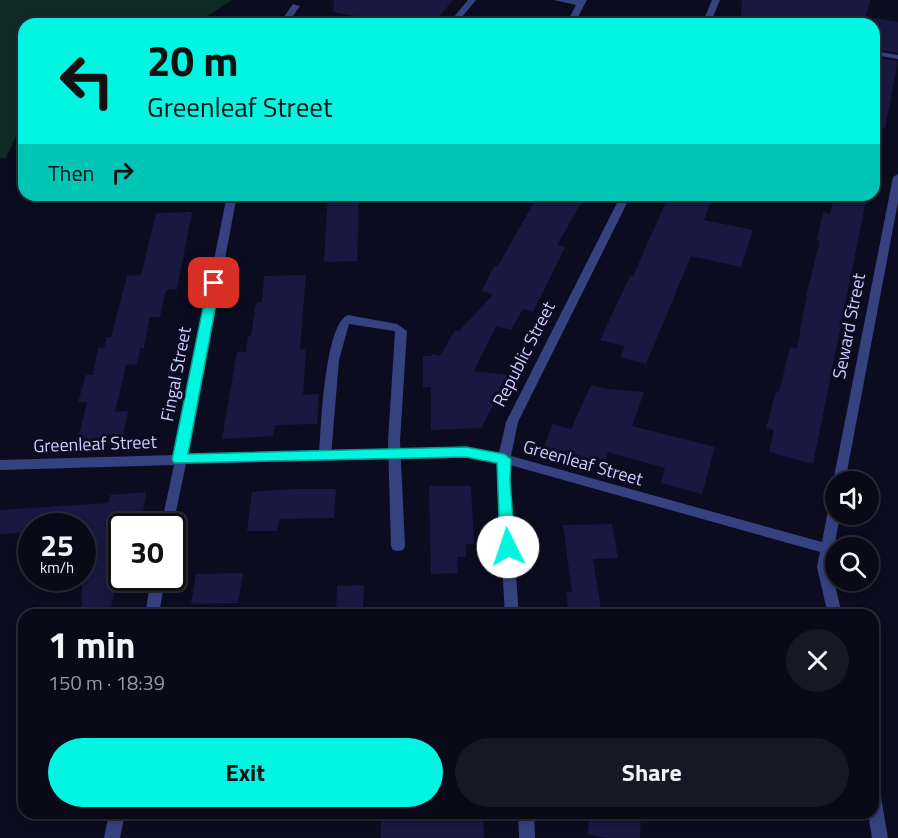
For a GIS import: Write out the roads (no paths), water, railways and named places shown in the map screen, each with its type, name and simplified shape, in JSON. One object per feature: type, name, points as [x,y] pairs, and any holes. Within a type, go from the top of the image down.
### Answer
[{"type":"street","points":[[457,18],[472,0]]},
{"type":"street","points":[[558,0],[582,2],[573,18]]},
{"type":"street","points":[[708,18],[716,0]]},
{"type":"street","points":[[287,18],[296,6]]},
{"type":"street","points":[[880,54],[898,57]]},
{"type":"street","name":"Seward Street","points":[[841,471],[898,177]]},
{"type":"street","name":"Fingal Street","points":[[170,513],[231,201]]},
{"type":"street","name":"Republic Street","points":[[512,609],[503,480],[504,459],[512,422],[624,201]]},
{"type":"street","points":[[325,456],[333,360],[344,323],[348,320],[397,328],[401,331],[393,454],[398,546]]},
{"type":"street","name":"Greenleaf Street","points":[[0,465],[466,452],[504,459],[825,548]]},
{"type":"street","points":[[153,609],[157,591]]},
{"type":"street","points":[[830,591],[834,609]]},
{"type":"street","points":[[112,838],[116,819]]},
{"type":"street","points":[[526,819],[527,838]]},
{"type":"street","points":[[877,819],[880,838]]}]
